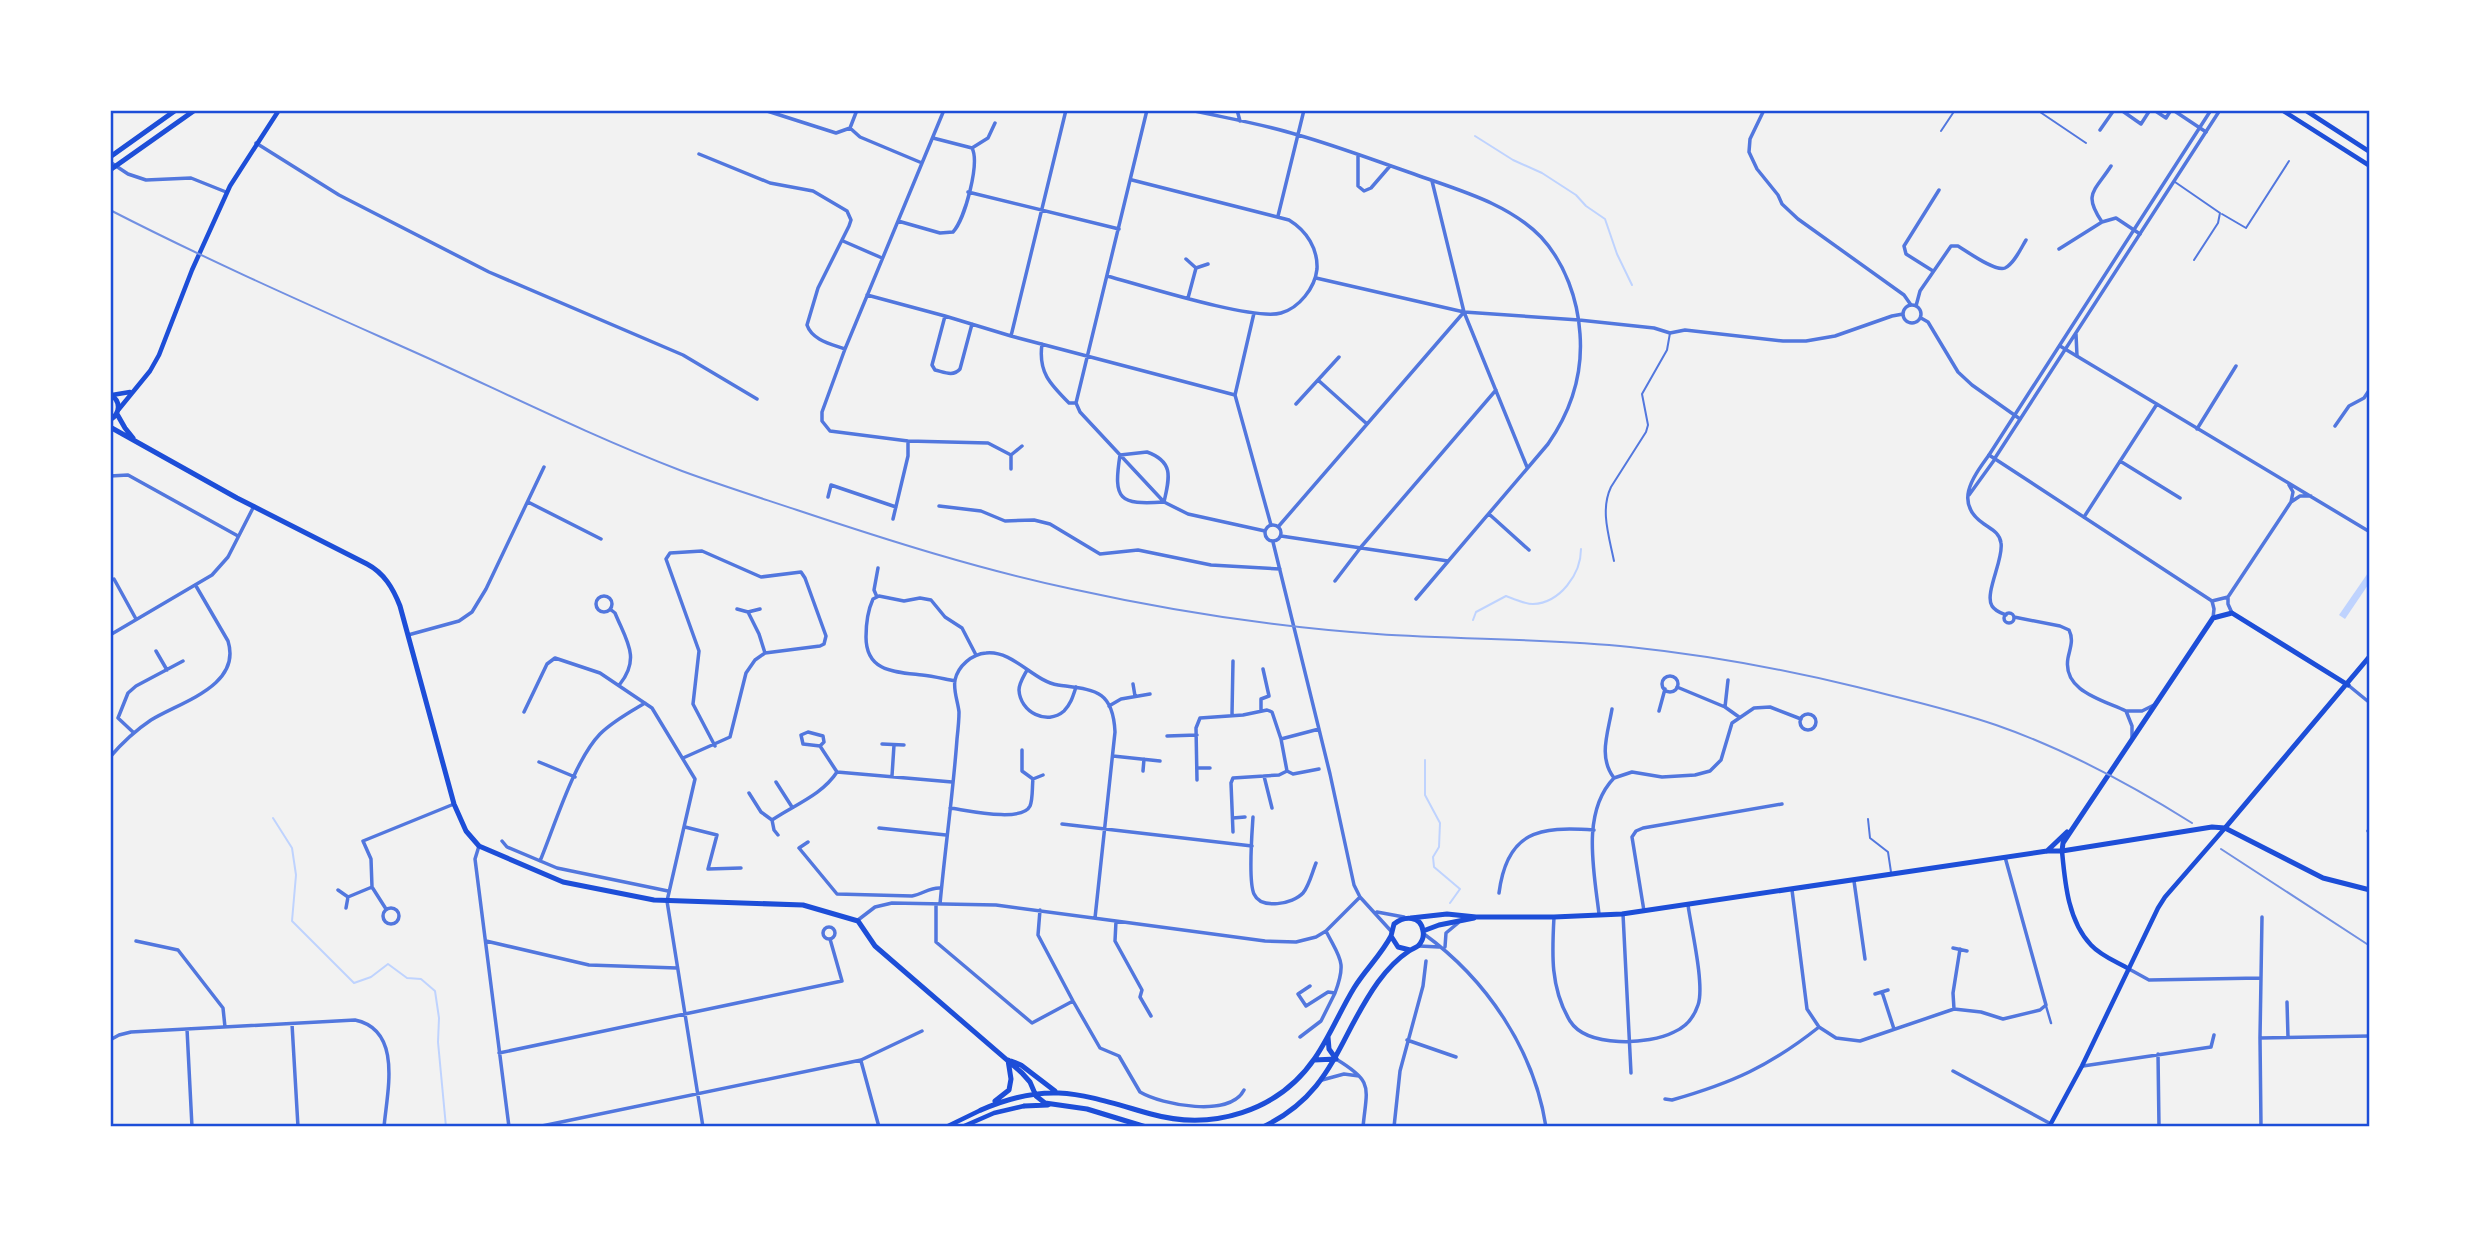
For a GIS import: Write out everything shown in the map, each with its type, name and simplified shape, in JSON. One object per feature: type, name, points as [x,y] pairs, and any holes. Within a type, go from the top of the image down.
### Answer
[{"type":"main road","points":[[113,155],[176,110]]},
{"type":"main road","points":[[110,170],[195,110]]},
{"type":"main road","points":[[110,420],[159,355],[227,193],[279,110]]},
{"type":"main road","points":[[2282,110],[2370,166]]},
{"type":"main road","points":[[2305,110],[2370,152]]},
{"type":"main road","points":[[111,395],[131,391]]},
{"type":"main road","points":[[111,395],[118,401],[118,412],[134,438]]},
{"type":"main road","points":[[110,427],[378,571],[396,596],[454,804],[466,831],[479,846],[563,882],[667,901],[797,904],[858,921],[875,946],[1008,1060],[1027,1078],[1034,1093],[1042,1101],[1087,1109],[1146,1127]]},
{"type":"main road","points":[[2129,969],[2092,947],[2080,930],[2072,913],[2063,843],[2213,618],[2232,613],[2348,685]]},
{"type":"main road","points":[[2050,1125],[2165,897],[2370,656]]},
{"type":"main road","points":[[2047,851],[2075,824]]},
{"type":"main road","points":[[946,1127],[1008,1099],[1055,1091],[1076,1093],[1171,1118],[1209,1120],[1239,1114],[1274,1098],[1295,1081],[1314,1060],[1352,990],[1391,934],[1396,922],[1409,918],[1447,914],[1476,917],[1554,917],[1622,914],[2212,827],[2225,828],[2323,878],[2370,890]]},
{"type":"main road","points":[[1423,932],[1439,925],[1476,917]]},
{"type":"main road","points":[[1263,1127],[1298,1106],[1322,1080],[1372,991],[1387,971],[1418,946],[1423,932],[1419,923],[1409,918]]},
{"type":"main road","points":[[1391,934],[1398,947],[1410,950]]},
{"type":"main road","points":[[1329,1035],[1329,1049],[1336,1059]]},
{"type":"main road","points":[[1314,1060],[1336,1059]]},
{"type":"main road","points":[[1008,1060],[1021,1065],[1055,1091]]},
{"type":"main road","points":[[981,1110],[1009,1090],[1011,1079],[1008,1060]]},
{"type":"main road","points":[[1024,1106],[1034,1093]]},
{"type":"main road","points":[[962,1127],[994,1113],[1024,1106],[1051,1104]]},
{"type":"street","points":[[767,111],[836,133],[850,128],[857,110]]},
{"type":"street","points":[[944,110],[845,349],[822,412],[822,421],[830,431],[908,441],[988,443],[1011,455]]},
{"type":"street","points":[[1011,337],[1066,110]]},
{"type":"street","points":[[1147,110],[1076,403],[1080,412],[1164,502],[1188,514],[1265,531]]},
{"type":"street","points":[[1190,110],[1211,112],[1298,135],[1501,208],[1541,237],[1565,274],[1579,320],[1580,360],[1575,389],[1556,432],[1416,599]]},
{"type":"street","points":[[1237,110],[1240,121]]},
{"type":"street","points":[[1278,216],[1304,110]]},
{"type":"street","points":[[1764,110],[1750,139],[1749,152],[1757,169],[1782,204],[1798,219],[1904,295],[1920,310],[1921,318]]},
{"type":"street","points":[[2100,130],[2114,110]]},
{"type":"street","points":[[2121,110],[2141,124],[2152,110],[2166,118],[2172,110],[2206,132]]},
{"type":"street","points":[[2155,704],[2143,711],[2126,711],[2085,692],[2075,685],[2068,671],[2073,638],[2069,630],[2014,617],[2011,613],[2006,615],[1994,609],[1990,601],[2000,557],[2000,539],[1971,513],[1969,484],[2211,110]]},
{"type":"street","points":[[1968,497],[2220,110]]},
{"type":"street","points":[[933,138],[972,148],[988,138],[995,123]]},
{"type":"street","points":[[850,128],[860,137],[922,163]]},
{"type":"street","points":[[256,143],[339,195],[489,272],[683,355],[757,399]]},
{"type":"street","points":[[898,221],[948,234],[953,232],[961,221],[976,161],[972,148]]},
{"type":"street","points":[[699,154],[770,183],[814,191],[847,211],[851,220],[818,288],[807,325],[808,330],[817,338],[845,349]]},
{"type":"street","points":[[1358,155],[1359,186],[1364,191],[1371,188],[1390,166]]},
{"type":"street","points":[[110,162],[128,174],[146,180],[191,178],[227,193]]},
{"type":"street","points":[[2102,222],[2091,206],[2090,198],[2111,166]]},
{"type":"street","points":[[1107,276],[1188,298],[1267,315],[1282,313],[1302,300],[1316,278],[1316,256],[1307,235],[1298,226],[1278,216],[1132,180]]},
{"type":"street","points":[[1432,181],[1464,313],[1528,468]]},
{"type":"street","points":[[1933,271],[1903,250],[1939,190]]},
{"type":"street","points":[[968,192],[1119,229]]},
{"type":"street","points":[[2059,249],[2102,222],[2116,218],[2140,234]]},
{"type":"street","points":[[1316,278],[1464,313],[1579,320],[1654,328],[1670,333],[1685,330],[1806,341],[1835,336],[1903,314],[1905,309],[1913,306],[1949,248],[1955,246],[1996,269],[2010,264],[2026,240]]},
{"type":"street","points":[[843,241],[882,258]]},
{"type":"street","points":[[1186,259],[1196,268]]},
{"type":"street","points":[[1196,268],[1208,264]]},
{"type":"street","points":[[1188,298],[1196,268]]},
{"type":"street","points":[[867,295],[1011,337],[1235,395]]},
{"type":"street","points":[[1254,313],[1235,395],[1270,525]]},
{"type":"street","points":[[1278,527],[1464,313]]},
{"type":"street","points":[[1903,314],[1906,320],[1912,323],[1921,318]]},
{"type":"street","points":[[945,316],[932,365],[935,370],[956,373],[960,369],[972,324]]},
{"type":"street","points":[[1921,318],[1928,322],[1958,372],[2020,419]]},
{"type":"street","points":[[2076,332],[2077,356]]},
{"type":"street","points":[[1042,344],[1041,362],[1049,381],[1069,402],[1076,403]]},
{"type":"street","points":[[2060,346],[2370,532]]},
{"type":"street","points":[[1296,404],[1339,356]]},
{"type":"street","points":[[2197,429],[2236,366]]},
{"type":"street","points":[[1318,380],[1367,424]]},
{"type":"street","points":[[2335,426],[2349,405],[2364,398],[2370,389]]},
{"type":"street","points":[[1335,581],[1496,390]]},
{"type":"street","points":[[2083,517],[2157,404]]},
{"type":"street","points":[[893,519],[908,456],[908,441]]},
{"type":"street","points":[[1011,455],[1022,446]]},
{"type":"street","points":[[1120,455],[1147,452],[1163,461],[1169,477],[1164,502]]},
{"type":"street","points":[[1011,455],[1011,469]]},
{"type":"street","points":[[1120,455],[1116,480],[1118,490],[1128,502],[1164,502]]},
{"type":"street","points":[[1989,455],[2212,601],[2213,618]]},
{"type":"street","points":[[2120,461],[2180,499]]},
{"type":"street","points":[[408,635],[459,621],[472,612],[544,467]]},
{"type":"street","points":[[110,476],[128,475],[239,536]]},
{"type":"street","points":[[2232,613],[2228,597],[2291,502],[2293,492],[2288,483]]},
{"type":"street","points":[[828,497],[831,485],[896,507]]},
{"type":"street","points":[[2291,502],[2300,496],[2312,496]]},
{"type":"street","points":[[527,502],[601,539]]},
{"type":"street","points":[[110,635],[196,586],[220,568],[254,506]]},
{"type":"street","points":[[939,506],[981,511],[1005,521],[1034,520],[1051,524],[1100,554],[1138,550],[1211,565],[1280,569]]},
{"type":"street","points":[[1489,514],[1529,550]]},
{"type":"street","points":[[1270,525],[1278,527]]},
{"type":"street","points":[[1270,525],[1265,531],[1266,538],[1273,542],[1280,569],[1320,729],[1354,885],[1360,897],[1391,934]]},
{"type":"street","points":[[1278,527],[1281,536]]},
{"type":"street","points":[[1273,542],[1281,536],[1448,561]]},
{"type":"street","points":[[683,758],[715,746],[726,741],[732,733],[746,673],[755,660],[765,653],[824,644],[826,636],[803,575],[796,572],[761,577],[702,551],[668,554],[666,559],[698,652],[693,704],[715,746]]},
{"type":"street","points":[[877,597],[874,590],[878,568]]},
{"type":"street","points":[[114,579],[136,619]]},
{"type":"street","points":[[110,757],[150,721],[216,683],[229,667],[228,641],[196,586]]},
{"type":"street","points":[[955,681],[899,672],[879,666],[873,661],[867,650],[866,627],[871,602],[883,596],[904,601],[920,598],[931,600],[945,617],[962,628],[976,655]]},
{"type":"street","points":[[599,597],[609,597],[612,603],[610,609],[604,612],[598,609],[596,603],[599,597]]},
{"type":"street","points":[[2212,601],[2228,597]]},
{"type":"street","points":[[610,609],[615,613],[631,656],[631,668],[620,684]]},
{"type":"street","points":[[737,609],[748,612],[760,609]]},
{"type":"street","points":[[748,612],[760,634],[765,653]]},
{"type":"street","points":[[2006,615],[2005,620],[2008,623],[2013,622],[2014,617]]},
{"type":"street","points":[[156,651],[167,670]]},
{"type":"street","points":[[1073,1001],[1032,1023],[936,942],[958,720],[955,681],[964,664],[976,655],[995,653],[1051,683],[1091,689],[1098,692],[1109,706],[1115,724],[1095,918]]},
{"type":"street","points":[[524,712],[547,664],[555,658],[600,673],[652,708],[695,779],[667,901],[702,1127]]},
{"type":"street","points":[[110,723],[118,718],[128,693],[136,686],[183,661]]},
{"type":"street","points":[[1232,714],[1233,661]]},
{"type":"street","points":[[1261,711],[1261,699],[1269,695],[1263,669]]},
{"type":"street","points":[[1027,670],[1020,683],[1021,697],[1028,710],[1042,718],[1060,714],[1066,709],[1072,701],[1076,687]]},
{"type":"street","points":[[1659,711],[1664,680],[1671,676],[1677,680],[1677,687]]},
{"type":"street","points":[[1725,707],[1728,680]]},
{"type":"street","points":[[1133,684],[1135,696]]},
{"type":"street","points":[[2348,685],[2370,703]]},
{"type":"street","points":[[1677,687],[1725,707],[1738,717]]},
{"type":"street","points":[[1664,689],[1671,691],[1677,687]]},
{"type":"street","points":[[1109,706],[1121,699],[1150,694]]},
{"type":"street","points":[[540,861],[588,750],[613,723],[645,703]]},
{"type":"street","points":[[1599,916],[1592,861],[1594,830],[1599,797],[1614,778],[1632,772],[1662,777],[1695,775],[1710,771],[1721,760],[1730,729],[1738,717],[1754,708],[1764,707],[1801,719]]},
{"type":"street","points":[[1612,709],[1605,764],[1614,778]]},
{"type":"street","points":[[1197,780],[1197,722],[1200,718],[1261,711],[1272,712],[1287,771]]},
{"type":"street","points":[[2126,711],[2132,726],[2132,739]]},
{"type":"street","points":[[1806,714],[1811,714],[1816,719],[1816,724],[1813,729],[1805,729],[1801,719],[1806,714]]},
{"type":"street","points":[[118,718],[134,733]]},
{"type":"street","points":[[1281,740],[1320,729]]},
{"type":"street","points":[[808,732],[821,734],[824,742],[820,746],[803,744],[802,735],[808,732]]},
{"type":"street","points":[[1167,736],[1197,736]]},
{"type":"street","points":[[882,744],[904,745]]},
{"type":"street","points":[[891,776],[894,745]]},
{"type":"street","points":[[820,746],[837,772]]},
{"type":"street","points":[[1022,750],[1022,771],[1033,779]]},
{"type":"street","points":[[1112,756],[1160,761]]},
{"type":"street","points":[[1143,771],[1144,759]]},
{"type":"street","points":[[539,762],[575,777]]},
{"type":"street","points":[[1198,768],[1210,768]]},
{"type":"street","points":[[1287,771],[1293,774],[1319,769]]},
{"type":"street","points":[[1233,832],[1233,778],[1279,775],[1287,771]]},
{"type":"street","points":[[837,772],[952,782]]},
{"type":"street","points":[[772,820],[820,791],[837,772]]},
{"type":"street","points":[[1033,779],[1043,775]]},
{"type":"street","points":[[1264,776],[1272,808]]},
{"type":"street","points":[[950,808],[1019,815],[1031,805],[1033,779]]},
{"type":"street","points":[[776,782],[792,807]]},
{"type":"street","points":[[750,793],[761,812],[772,820],[778,835]]},
{"type":"street","points":[[386,909],[372,887],[371,859],[363,841],[454,804]]},
{"type":"street","points":[[1643,911],[1632,837],[1636,831],[1782,804]]},
{"type":"street","points":[[1233,818],[1245,817]]},
{"type":"street","points":[[1253,817],[1253,891],[1259,901],[1265,904],[1294,900],[1306,890],[1316,863]]},
{"type":"street","points":[[1062,824],[1252,846]]},
{"type":"street","points":[[685,827],[716,835],[708,869],[741,868]]},
{"type":"street","points":[[879,828],[946,835]]},
{"type":"street","points":[[1499,893],[1505,864],[1516,847],[1528,837],[1554,828],[1594,830]]},
{"type":"street","points":[[502,841],[540,861],[592,876],[668,891]]},
{"type":"street","points":[[808,842],[799,848],[837,894],[912,895],[924,893],[930,888],[941,888]]},
{"type":"street","points":[[479,846],[475,859],[509,1127]]},
{"type":"street","points":[[2005,858],[2051,1023]]},
{"type":"street","points":[[1854,881],[1865,959]]},
{"type":"street","points":[[348,897],[372,887]]},
{"type":"street","points":[[338,890],[348,897]]},
{"type":"street","points":[[1792,890],[1807,1009],[1819,1027],[1836,1038],[1860,1041],[1954,1009],[2003,1018],[2040,1010],[2046,1005]]},
{"type":"street","points":[[346,908],[348,897]]},
{"type":"street","points":[[858,921],[882,904],[996,905],[1296,942],[1316,937],[1326,930],[1360,897]]},
{"type":"street","points":[[1554,917],[1552,963],[1562,1003],[1571,1023],[1589,1036],[1602,1040],[1661,1038],[1689,1022],[1699,1003],[1700,987],[1688,905]]},
{"type":"street","points":[[386,909],[397,911],[398,919],[395,923],[390,924],[383,919],[386,909]]},
{"type":"street","points":[[1040,910],[1038,935],[1073,1001],[1100,1048],[1119,1056],[1136,1086],[1144,1094],[1203,1108],[1217,1106],[1236,1098],[1244,1090]]},
{"type":"street","points":[[1375,912],[1409,918]]},
{"type":"street","points":[[1622,914],[1631,1073]]},
{"type":"street","points":[[2261,1127],[2262,917]]},
{"type":"street","points":[[1115,921],[1115,941],[1142,990],[1140,997],[1151,1016]]},
{"type":"street","points":[[1443,948],[1446,933],[1459,922]]},
{"type":"street","points":[[1300,1037],[1321,1021],[1335,993],[1343,966],[1326,930]]},
{"type":"street","points":[[1423,932],[1443,948],[1482,990],[1511,1030],[1538,1088],[1546,1127]]},
{"type":"street","points":[[499,1053],[842,981],[830,939]]},
{"type":"street","points":[[136,941],[178,950],[223,1008],[225,1027]]},
{"type":"street","points":[[485,941],[589,965],[677,968]]},
{"type":"street","points":[[1418,946],[1443,948]]},
{"type":"street","points":[[1953,948],[1967,951]]},
{"type":"street","points":[[1954,1009],[1953,993],[1960,949]]},
{"type":"street","points":[[1394,1127],[1400,1071],[1423,986],[1426,961]]},
{"type":"street","points":[[2129,969],[2150,980],[2261,978]]},
{"type":"street","points":[[1310,986],[1298,994],[1306,1006],[1328,992],[1335,993]]},
{"type":"street","points":[[1875,994],[1888,990]]},
{"type":"street","points":[[1882,992],[1894,1029]]},
{"type":"street","points":[[2287,1002],[2288,1037]]},
{"type":"street","points":[[110,1040],[131,1032],[355,1020],[365,1022],[378,1032],[386,1046],[389,1060],[384,1127]]},
{"type":"street","points":[[292,1023],[298,1127]]},
{"type":"street","points":[[1665,1099],[1672,1100],[1716,1088],[1746,1075],[1771,1062],[1819,1027]]},
{"type":"street","points":[[187,1029],[192,1127]]},
{"type":"street","points":[[537,1127],[861,1060],[922,1031]]},
{"type":"street","points":[[2082,1066],[2211,1047],[2214,1035]]},
{"type":"street","points":[[2260,1038],[2370,1036]]},
{"type":"street","points":[[1407,1040],[1456,1057]]},
{"type":"street","points":[[2158,1054],[2159,1127]]},
{"type":"street","points":[[1336,1059],[1361,1076],[1366,1085],[1363,1127]]},
{"type":"street","points":[[861,1060],[879,1127]]},
{"type":"street","points":[[1953,1070],[2050,1125]]},
{"type":"street","points":[[1322,1080],[1344,1074],[1361,1076]]},
{"type":"lane","points":[[1941,131],[1955,110]]},
{"type":"lane","points":[[2037,110],[2087,143]]},
{"type":"lane","points":[[2174,182],[2246,228],[2289,161]]},
{"type":"lane","points":[[2194,260],[2218,223],[2220,213]]},
{"type":"lane","points":[[1614,561],[1606,514],[1607,496],[1646,432],[1648,425],[1642,394],[1667,350],[1670,333]]},
{"type":"lane","points":[[1868,819],[1870,838],[1888,852],[1892,875]]},
{"type":"water","points":[[2370,570],[2370,582],[2345,619],[2339,615]]},
{"type":"waterway","points":[[1475,136],[1513,160],[1542,173],[1576,195],[1605,219],[1617,254],[1632,285]]},
{"type":"waterway","points":[[1473,620],[1476,612],[1506,596],[1533,604],[1560,593],[1573,577],[1581,549]]},
{"type":"waterway","points":[[1425,760],[1425,795],[1440,823],[1439,847],[1433,857],[1434,867],[1460,889],[1450,903]]},
{"type":"waterway","points":[[273,818],[292,848],[296,875],[292,921],[354,983],[371,977],[388,964],[407,978],[421,979],[435,991],[446,1127]]},
{"type":"railway","points":[[110,210],[269,287],[650,458],[739,491],[933,553],[1110,597],[1262,622],[1377,634],[1630,647],[1716,658],[1801,674],[1944,709],[2022,735],[2097,768],[2192,823]]},
{"type":"railway","points":[[2221,849],[2370,946]]}]
